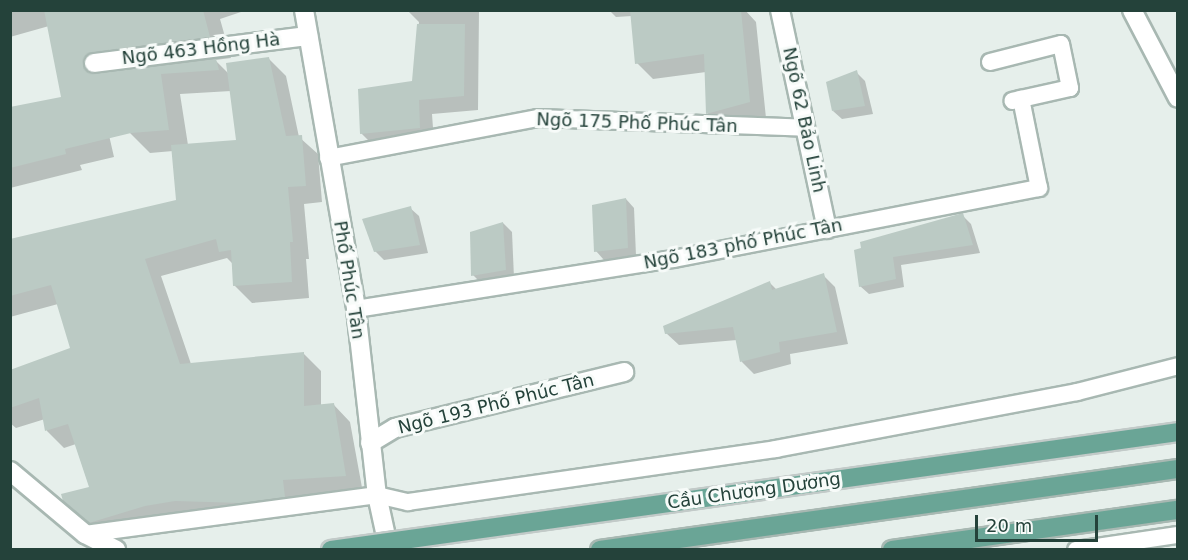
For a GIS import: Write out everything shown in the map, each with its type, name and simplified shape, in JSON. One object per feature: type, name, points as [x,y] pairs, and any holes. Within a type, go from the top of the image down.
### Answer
[{"type":"main road","name":"Cầu Chương Dương","points":[[331,549],[1178,432]]},
{"type":"main road","name":"Cầu Chương Dương","points":[[600,549],[1178,469]]},
{"type":"main road","points":[[892,549],[1178,510]]},
{"type":"street","name":"Phố Phúc Tân","points":[[304,10],[356,309],[377,495],[389,549]]},
{"type":"street","name":"Ngõ 62 Bảo Linh","points":[[780,10],[827,229]]},
{"type":"street","points":[[1132,10],[1178,98]]},
{"type":"street","name":"Ngõ 463 Hồng Hà","points":[[94,63],[308,36]]},
{"type":"street","name":"Ngõ 193 Phố Phúc Tân","points":[[370,443],[395,428],[624,372]]},
{"type":"street","points":[[10,471],[85,534],[116,549]]},
{"type":"lane","name":"Ngõ 183 phố Phúc Tân","points":[[356,309],[673,259],[1039,188],[1016,100],[1070,88],[1061,44],[990,63]]},
{"type":"lane","name":"Ngõ 175 Phố Phúc Tân","points":[[328,158],[538,118],[806,128]]},
{"type":"lane","points":[[85,534],[377,495],[408,502],[776,449],[1077,392],[1178,366]]},
{"type":"lane","points":[[1076,549],[1178,535]]},
{"type":"building","points":[[44,10],[203,10],[210,37],[93,52],[84,58],[83,65],[89,73],[95,74],[216,59],[219,70],[161,74],[169,130],[131,133],[65,149],[66,154],[10,168],[10,107],[61,97]]},
{"type":"building","points":[[630,10],[741,10],[750,102],[706,114],[704,54],[635,64]]},
{"type":"building","points":[[417,24],[465,24],[464,96],[419,100],[420,128],[360,134],[358,89],[412,81]]},
{"type":"building","points":[[269,57],[286,136],[302,135],[306,186],[288,187],[293,242],[290,242],[292,282],[233,286],[231,250],[219,252],[216,239],[145,259],[180,364],[304,352],[304,406],[334,403],[346,476],[283,480],[285,497],[241,503],[175,501],[145,506],[89,523],[63,501],[61,494],[89,487],[68,424],[45,431],[39,398],[10,408],[10,370],[70,348],[51,285],[10,296],[10,239],[176,200],[171,145],[236,140],[226,63]]},
{"type":"building","points":[[857,70],[865,106],[832,111],[826,82]]},
{"type":"building","points":[[626,198],[628,248],[594,252],[592,205]]},
{"type":"building","points":[[411,206],[420,245],[374,252],[362,219]]},
{"type":"building","points":[[963,213],[973,245],[893,257],[896,279],[859,287],[854,250],[861,248],[860,242]]},
{"type":"building","points":[[503,222],[506,270],[471,276],[470,232]]},
{"type":"building","points":[[824,273],[837,332],[779,342],[780,352],[740,362],[733,327],[665,334],[663,326],[770,281],[772,290]]}]
